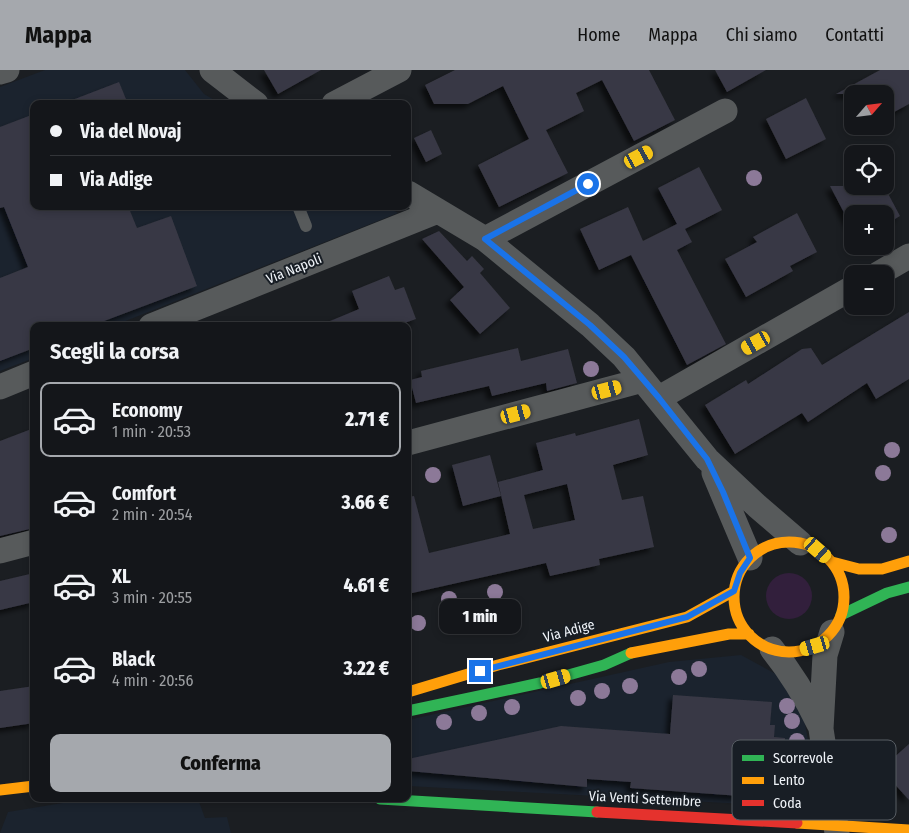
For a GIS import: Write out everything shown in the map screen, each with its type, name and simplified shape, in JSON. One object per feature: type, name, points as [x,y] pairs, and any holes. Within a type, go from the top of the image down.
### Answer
[{"type":"street","points":[[0,72],[6,70]]},
{"type":"street","points":[[212,70],[251,100]]},
{"type":"street","points":[[342,100],[399,70]]},
{"type":"street","points":[[485,239],[725,111]]},
{"type":"street","points":[[411,195],[485,239],[590,325],[624,357],[707,459],[751,501],[800,542],[818,550],[832,562],[841,578],[844,597],[825,655],[821,729],[823,740]]},
{"type":"street","name":"Via Napoli","points":[[161,322],[438,211]]},
{"type":"street","points":[[894,265],[909,256]]},
{"type":"street","points":[[411,442],[651,389],[844,292]]},
{"type":"street","points":[[0,387],[30,375]]},
{"type":"street","points":[[707,459],[723,492],[750,558]]},
{"type":"street","points":[[800,542],[782,542],[765,547],[750,558],[740,573],[734,591],[735,606],[740,621],[748,634],[772,649],[794,652],[815,646],[836,624],[887,593],[909,587]]},
{"type":"street","points":[[0,551],[30,543]]},
{"type":"street","points":[[832,562],[859,569],[882,569],[909,561]]},
{"type":"street","name":"Via Adige","points":[[411,691],[498,665],[687,617],[734,591]]},
{"type":"street","points":[[411,710],[540,683],[604,665],[628,653],[729,634],[748,634]]},
{"type":"street","points":[[772,649],[793,675],[821,729]]},
{"type":"street","points":[[0,790],[30,786]]},
{"type":"street","name":"Via Venti Settembre","points":[[411,801],[836,829],[909,830]]},
{"type":"lane","points":[[300,210],[306,226]]},
{"type":"shaded area","points":[[45,70],[185,70],[204,94],[214,100],[30,100],[30,210],[393,210],[398,213],[123,322],[30,322],[30,360],[0,371],[0,87]]},
{"type":"shaded area","points":[[784,573],[794,573],[808,583],[812,596],[808,609],[802,615],[794,619],[784,619],[770,609],[766,601],[766,591],[776,577]]},
{"type":"shaded area","points":[[741,655],[776,674],[789,690],[805,724],[808,740],[732,740],[732,803],[411,786],[411,719],[669,662]]},
{"type":"shaded area","points":[[69,802],[199,802],[205,818],[227,817],[231,833],[0,833],[8,812]]},
{"type":"building","points":[[264,70],[321,70],[278,94]]},
{"type":"building","points":[[455,70],[649,70],[675,120],[634,141],[602,80],[576,93],[584,111],[546,130],[568,173],[499,207],[478,165],[529,139],[503,86],[468,104],[434,104],[425,85]]},
{"type":"building","points":[[715,70],[766,70],[727,92]]},
{"type":"building","points":[[880,70],[909,70],[909,104],[894,112],[894,85],[852,85]]},
{"type":"building","points":[[119,82],[126,100],[72,100]]},
{"type":"building","points":[[844,90],[844,94],[836,94]]},
{"type":"building","points":[[806,98],[826,139],[786,159],[766,119]]},
{"type":"building","points":[[30,116],[30,210],[130,210],[137,228],[171,216],[197,286],[102,322],[30,322],[30,350],[0,361],[0,278],[28,267],[4,207],[0,208],[0,127]]},
{"type":"building","points":[[431,130],[442,154],[426,162],[414,138]]},
{"type":"building","points":[[699,167],[722,210],[685,229],[692,242],[677,250],[726,344],[687,365],[631,255],[599,270],[580,229],[628,207],[643,241],[677,224],[658,188]]},
{"type":"building","points":[[830,186],[844,186],[844,195],[889,195],[900,216],[894,220],[894,205],[844,205],[844,213]]},
{"type":"building","points":[[797,213],[817,252],[790,266],[793,271],[746,297],[725,259],[757,242],[753,237]]},
{"type":"building","points":[[439,231],[467,261],[472,256],[484,269],[480,273],[510,308],[480,334],[450,300],[464,287],[422,239]]},
{"type":"building","points":[[389,276],[395,290],[404,287],[416,319],[407,322],[328,322],[359,309],[352,291]]},
{"type":"building","points":[[909,312],[909,379],[876,399],[867,383],[808,422],[802,413],[735,454],[705,405],[746,380],[748,384],[802,349],[811,348],[822,365]]},
{"type":"building","points":[[518,348],[521,361],[568,349],[577,383],[547,391],[546,383],[492,396],[489,386],[416,403],[411,380],[422,377],[421,371]]},
{"type":"building","points":[[639,419],[648,455],[613,465],[622,500],[643,496],[654,547],[599,559],[600,565],[550,576],[546,563],[411,593],[411,496],[414,496],[429,553],[510,534],[498,482],[543,470],[536,443],[575,433],[576,436]],"holes":[[[567,484],[575,520],[533,529],[524,495]]]},
{"type":"building","points":[[30,430],[30,529],[0,536],[0,441]]},
{"type":"building","points":[[490,455],[501,496],[463,506],[452,465]]},
{"type":"building","points":[[30,574],[30,603],[0,610],[0,581]]},
{"type":"building","points":[[30,687],[30,724],[0,728],[0,691]]},
{"type":"building","points":[[673,695],[772,702],[770,725],[775,725],[774,737],[785,738],[785,740],[732,740],[732,795],[630,788],[631,782],[587,779],[587,787],[411,771],[411,758],[561,726],[670,734]]},
{"type":"building","points":[[909,744],[909,800],[896,786],[896,756]]},
{"type":"traffic: fast","points":[[841,615],[887,593],[909,587]]},
{"type":"traffic: fast","points":[[411,710],[540,683],[604,665],[631,653]]},
{"type":"traffic: fast","points":[[411,801],[597,812]]},
{"type":"traffic: slow","points":[[789,542],[800,543],[810,547],[828,558],[839,576],[843,586],[844,597],[843,608],[839,618],[828,636],[810,647],[800,651],[789,652],[778,651],[768,647],[750,636],[739,618],[735,608],[734,597],[735,586],[739,576],[750,558],[768,547],[778,543],[789,542]]},
{"type":"traffic: slow","points":[[832,562],[859,569],[882,569],[909,561]]},
{"type":"traffic: slow","points":[[411,691],[498,665],[687,617],[734,591]]},
{"type":"traffic: slow","points":[[631,653],[729,634],[749,634]]},
{"type":"traffic: slow","points":[[0,790],[30,786]]},
{"type":"traffic: slow","points":[[797,823],[909,830]]},
{"type":"traffic: jam","points":[[597,812],[732,819]]},
{"type":"traffic: jam","points":[[742,820],[797,823]]},
{"type":"route","points":[[480,671],[687,617],[734,591],[740,573],[750,558],[723,492],[707,459],[659,398],[624,357],[590,325],[485,239],[588,184]]}]
